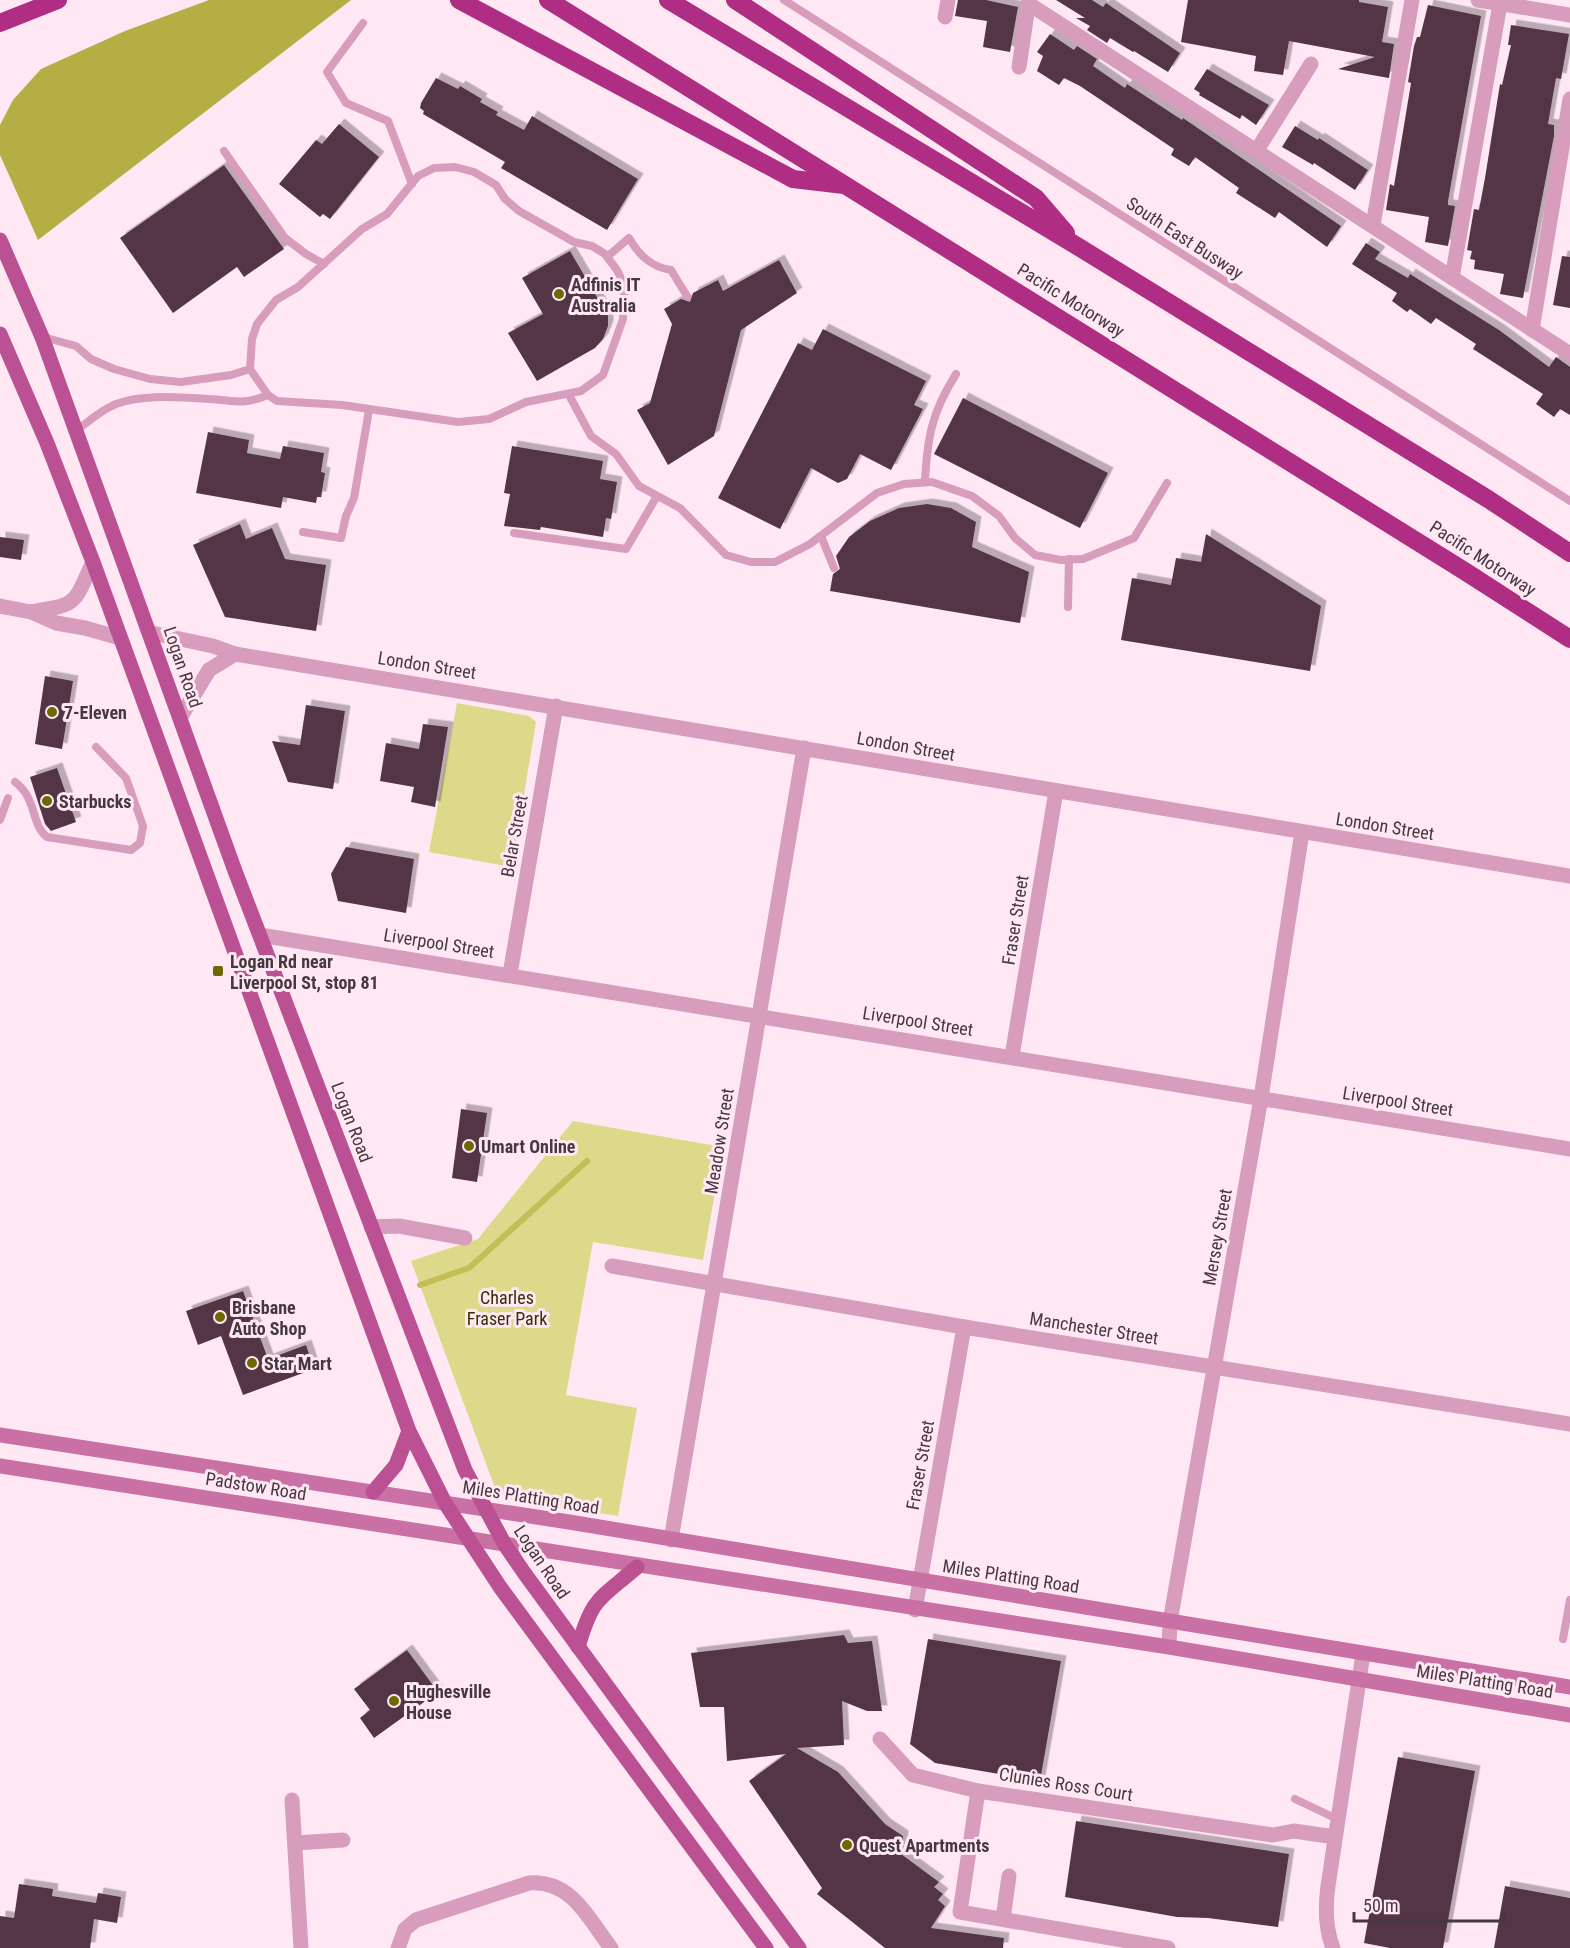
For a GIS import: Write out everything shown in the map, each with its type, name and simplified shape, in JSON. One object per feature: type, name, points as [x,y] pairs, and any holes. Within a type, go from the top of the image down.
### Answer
[{"type":"highway","points":[[0,23],[58,0]]},
{"type":"highway","points":[[459,0],[793,179],[849,186]]},
{"type":"highway","name":"Pacific Motorway","points":[[548,0],[849,186],[1570,639]]},
{"type":"highway","points":[[668,0],[1077,246],[1488,498],[1570,553]]},
{"type":"highway","points":[[735,0],[1036,198],[1077,246]]},
{"type":"main road","name":"Logan Road","points":[[0,240],[42,337],[152,633],[180,718],[260,935],[465,1470],[505,1545],[799,1948]]},
{"type":"main road","points":[[0,334],[47,443],[93,562],[409,1431],[446,1503],[468,1539],[766,1948]]},
{"type":"main road","points":[[373,1492],[396,1465],[409,1431]]},
{"type":"main road","name":"Padstow Road","points":[[0,1435],[446,1503]]},
{"type":"main road","name":"Padstow Road","points":[[0,1466],[505,1545]]},
{"type":"main road","name":"Miles Platting Road","points":[[446,1503],[1570,1687]]},
{"type":"main road","name":"Miles Platting Road","points":[[505,1545],[915,1610],[1168,1647],[1570,1715]]},
{"type":"main road","points":[[578,1647],[593,1605],[601,1595],[637,1567]]},
{"type":"street","points":[[945,17],[948,0]]},
{"type":"street","points":[[1373,225],[1412,0]]},
{"type":"street","points":[[1478,0],[1570,15]]},
{"type":"street","points":[[1019,67],[1029,2],[1570,354]]},
{"type":"street","points":[[1452,278],[1500,4]]},
{"type":"street","points":[[1257,150],[1311,64]]},
{"type":"street","points":[[1532,330],[1570,99]]},
{"type":"street","points":[[31,612],[59,608],[73,602],[93,562]]},
{"type":"street","points":[[0,606],[31,612],[56,623],[120,638]]},
{"type":"street","name":"London Street","points":[[152,633],[213,645],[235,654],[1570,876]]},
{"type":"street","points":[[180,718],[209,670],[235,654]]},
{"type":"street","name":"Belar Street","points":[[510,974],[556,706]]},
{"type":"street","name":"Meadow Street","points":[[671,1540],[804,748]]},
{"type":"street","name":"Fraser Street","points":[[1012,1056],[1056,791]]},
{"type":"street","name":"Mersey Street","points":[[1168,1647],[1170,1622],[1261,1098],[1302,832]]},
{"type":"street","name":"Liverpool Street","points":[[260,935],[1012,1056],[1570,1149]]},
{"type":"street","points":[[371,1227],[399,1226],[465,1238]]},
{"type":"street","name":"Manchester Street","points":[[612,1266],[714,1285],[1570,1424]]},
{"type":"street","name":"Fraser Street","points":[[915,1610],[964,1326]]},
{"type":"street","points":[[1333,1948],[1328,1935],[1326,1906],[1363,1654]]},
{"type":"street","points":[[880,1739],[913,1775],[978,1791]]},
{"type":"street","name":"Clunies Ross Court","points":[[1168,1948],[960,1912],[978,1791],[1273,1835],[1294,1831],[1335,1837]]},
{"type":"street","points":[[292,1800],[301,1948]]},
{"type":"street","points":[[295,1843],[343,1840]]},
{"type":"street","points":[[1003,1919],[1009,1876]]},
{"type":"street","points":[[398,1948],[399,1940],[405,1929],[417,1920],[529,1883],[541,1882],[568,1891],[611,1948]]},
{"type":"lane","name":"South East Busway","points":[[784,0],[1570,501]]},
{"type":"lane","points":[[363,23],[327,72],[346,103],[388,121],[412,184]]},
{"type":"lane","points":[[224,151],[285,238],[324,264]]},
{"type":"lane","points":[[455,167],[474,172],[496,185],[519,211],[574,242],[592,246],[607,257],[617,270],[624,285],[623,319],[603,375],[581,391],[569,395],[526,402],[489,419],[458,422],[342,405],[278,401],[268,395],[250,369],[252,339],[257,324],[276,300],[298,287],[362,229],[387,214],[412,184],[418,176],[434,168],[455,167]]},
{"type":"lane","points":[[607,257],[629,238],[646,260],[671,270],[687,296]]},
{"type":"lane","points":[[42,337],[76,346],[91,359],[114,369],[150,379],[181,382],[231,375],[250,369]]},
{"type":"lane","points":[[925,482],[927,440],[932,418],[956,374]]},
{"type":"lane","points":[[77,430],[99,413],[116,404],[134,400],[201,399],[247,404],[268,395]]},
{"type":"lane","points":[[569,395],[591,436],[616,454],[639,486],[680,508],[726,555],[751,562],[775,562],[821,536],[877,493],[904,484],[925,482],[932,482],[972,496],[999,516],[1015,538],[1035,555],[1083,559],[1134,538],[1167,483]]},
{"type":"lane","points":[[303,532],[341,538],[345,516],[354,498],[369,410]]},
{"type":"lane","points":[[514,533],[626,549],[657,496]]},
{"type":"lane","points":[[821,536],[834,568]]},
{"type":"lane","points":[[1068,607],[1070,559]]},
{"type":"lane","points":[[15,782],[28,794],[40,830],[47,837],[131,850],[140,843],[143,826],[126,778],[96,747]]},
{"type":"lane","points":[[0,820],[8,798]]},
{"type":"lane","points":[[1563,1639],[1570,1600]]},
{"type":"lane","points":[[1294,1799],[1337,1819]]},
{"type":"green space","points":[[457,703],[529,716],[536,722],[512,867],[429,852]]},
{"type":"green space","name":"Charles Fraser Park","points":[[573,1121],[723,1147],[703,1260],[593,1242],[566,1395],[637,1408],[618,1516],[511,1499],[495,1488],[411,1261],[478,1239]]},
{"type":"shaded area","points":[[209,0],[351,0],[38,240],[0,155],[0,125],[13,100],[41,69],[125,31]]},
{"type":"building","points":[[958,0],[986,0],[1018,7],[1010,52],[983,47],[987,21],[955,16]]},
{"type":"building","points":[[1056,0],[1092,0],[1103,7],[1106,3],[1180,53],[1168,72],[1110,38],[1107,43],[1087,30],[1090,26],[1076,18],[1085,18]]},
{"type":"building","points":[[1188,0],[1359,0],[1359,2],[1388,7],[1382,42],[1394,44],[1389,78],[1338,69],[1375,57],[1289,41],[1283,75],[1254,71],[1256,56],[1181,42]]},
{"type":"building","points":[[1428,5],[1481,16],[1448,201],[1448,205],[1455,206],[1448,246],[1425,242],[1429,217],[1386,210],[1390,184],[1394,186],[1411,83],[1408,82],[1414,46],[1417,37],[1420,37]]},
{"type":"building","points":[[1511,25],[1569,34],[1561,79],[1556,78],[1548,124],[1554,125],[1554,136],[1523,298],[1500,294],[1504,274],[1474,269],[1475,260],[1470,259],[1472,251],[1467,250],[1474,209],[1479,210],[1500,84],[1502,85],[1511,45],[1508,45]]},
{"type":"building","points":[[1050,34],[1074,50],[1077,46],[1097,59],[1093,66],[1125,88],[1127,84],[1182,120],[1183,118],[1341,226],[1327,247],[1279,212],[1275,218],[1236,193],[1239,188],[1195,157],[1189,166],[1171,155],[1174,149],[1080,86],[1064,78],[1059,85],[1037,71],[1043,56],[1037,52]]},
{"type":"building","points":[[1207,69],[1269,105],[1256,125],[1242,115],[1240,119],[1199,95],[1200,93],[1194,89]]},
{"type":"building","points":[[436,78],[458,89],[460,86],[482,99],[480,102],[498,112],[496,115],[524,130],[532,116],[638,179],[607,230],[501,168],[505,162],[423,114],[424,111],[420,108],[421,103]]},
{"type":"building","points":[[339,124],[379,157],[330,219],[323,214],[320,217],[279,184],[316,140],[322,144]]},
{"type":"building","points":[[1295,126],[1318,140],[1319,138],[1368,170],[1355,190],[1314,163],[1313,165],[1282,147]]},
{"type":"building","points":[[224,165],[284,249],[244,277],[237,267],[173,313],[120,238]]},
{"type":"building","points":[[1366,243],[1380,252],[1375,259],[1408,278],[1410,274],[1499,330],[1549,367],[1556,357],[1570,367],[1570,415],[1560,409],[1554,417],[1536,404],[1543,394],[1473,349],[1476,344],[1436,318],[1431,324],[1410,309],[1407,312],[1392,301],[1397,293],[1352,264]]},
{"type":"building","points":[[570,251],[608,316],[608,326],[603,339],[595,348],[537,381],[508,333],[543,314],[522,278]]},
{"type":"building","points":[[1562,256],[1570,257],[1570,308],[1553,305]]},
{"type":"building","points":[[779,260],[797,293],[741,330],[714,436],[668,465],[637,410],[650,403],[672,324],[664,309],[681,299],[690,302],[693,293],[718,280],[723,291]]},
{"type":"building","points":[[823,329],[926,381],[914,405],[923,409],[891,470],[860,454],[847,479],[838,483],[811,468],[780,529],[718,498],[798,343],[812,350]]},
{"type":"building","points":[[963,398],[1108,473],[1080,528],[934,454]]},
{"type":"building","points":[[208,432],[249,440],[247,453],[280,459],[283,446],[324,453],[321,472],[325,473],[321,497],[317,497],[316,503],[283,497],[281,508],[196,493]]},
{"type":"building","points":[[512,446],[603,461],[600,479],[617,482],[611,519],[606,518],[603,537],[541,527],[540,530],[504,526],[510,494],[504,493]]},
{"type":"building","points":[[927,504],[951,508],[976,522],[972,547],[1029,572],[1020,623],[830,591],[833,574],[840,569],[836,556],[849,537],[870,521],[899,508]]},
{"type":"building","points":[[240,524],[246,539],[272,528],[285,559],[326,565],[316,631],[225,617],[193,545]]},
{"type":"building","points":[[1206,534],[1321,606],[1310,671],[1121,640],[1132,578],[1171,585],[1176,558],[1201,562]]},
{"type":"building","points":[[0,537],[24,540],[21,560],[0,557]]},
{"type":"building","points":[[45,676],[73,681],[62,749],[35,744]]},
{"type":"building","points":[[306,705],[345,711],[333,789],[288,782],[272,741],[300,745]]},
{"type":"building","points":[[423,724],[448,727],[435,807],[411,802],[414,787],[380,781],[386,743],[419,749]]},
{"type":"building","name":"Starbucks","points":[[57,768],[76,822],[51,831],[45,824],[30,777]]},
{"type":"building","points":[[346,847],[414,859],[406,913],[338,901],[331,874]]},
{"type":"building","name":"Umart Online","points":[[461,1109],[487,1113],[477,1182],[452,1178]]},
{"type":"building","points":[[243,1291],[268,1359],[306,1345],[314,1369],[243,1395],[221,1336],[198,1345],[186,1311]]},
{"type":"building","points":[[844,1635],[848,1643],[872,1641],[882,1711],[867,1711],[842,1701],[844,1745],[797,1748],[838,1772],[885,1824],[903,1836],[901,1854],[939,1882],[934,1887],[943,1894],[938,1900],[945,1906],[931,1928],[1004,1938],[1003,1948],[885,1948],[817,1894],[822,1888],[749,1781],[786,1754],[727,1761],[724,1707],[700,1707],[691,1653]]},
{"type":"building","points":[[928,1639],[1061,1661],[1040,1781],[935,1763],[910,1744]]},
{"type":"building","name":"Hughesville House","points":[[407,1650],[438,1692],[374,1738],[360,1718],[370,1710],[354,1689]]},
{"type":"building","points":[[1398,1757],[1475,1771],[1443,1948],[1390,1948],[1364,1943]]},
{"type":"building","points":[[1076,1821],[1289,1854],[1278,1927],[1208,1918],[1177,1917],[1065,1897]]},
{"type":"building","points":[[19,1884],[53,1889],[52,1896],[96,1903],[98,1893],[121,1897],[117,1923],[94,1919],[90,1948],[0,1948],[0,1916],[14,1918]]},
{"type":"building","points":[[1505,1886],[1570,1898],[1570,1948],[1494,1948]]},
{"type":"waterway","points":[[420,1285],[469,1268],[587,1161]]},
{"type":"place","name":"Adfinis IT Australia","points":[[559,294]]},
{"type":"place","name":"7-Eleven","points":[[52,712]]},
{"type":"place","name":"Starbucks","points":[[47,801]]},
{"type":"place","name":"Logan Rd near Liverpool St, stop 81","points":[[218,971]]},
{"type":"place","name":"Umart Online","points":[[469,1146]]},
{"type":"place","name":"Brisbane Auto Shop","points":[[220,1317]]},
{"type":"place","name":"Star Mart","points":[[252,1363]]},
{"type":"place","name":"Hughesville House","points":[[394,1701]]},
{"type":"place","name":"Quest Apartments","points":[[847,1845]]}]
